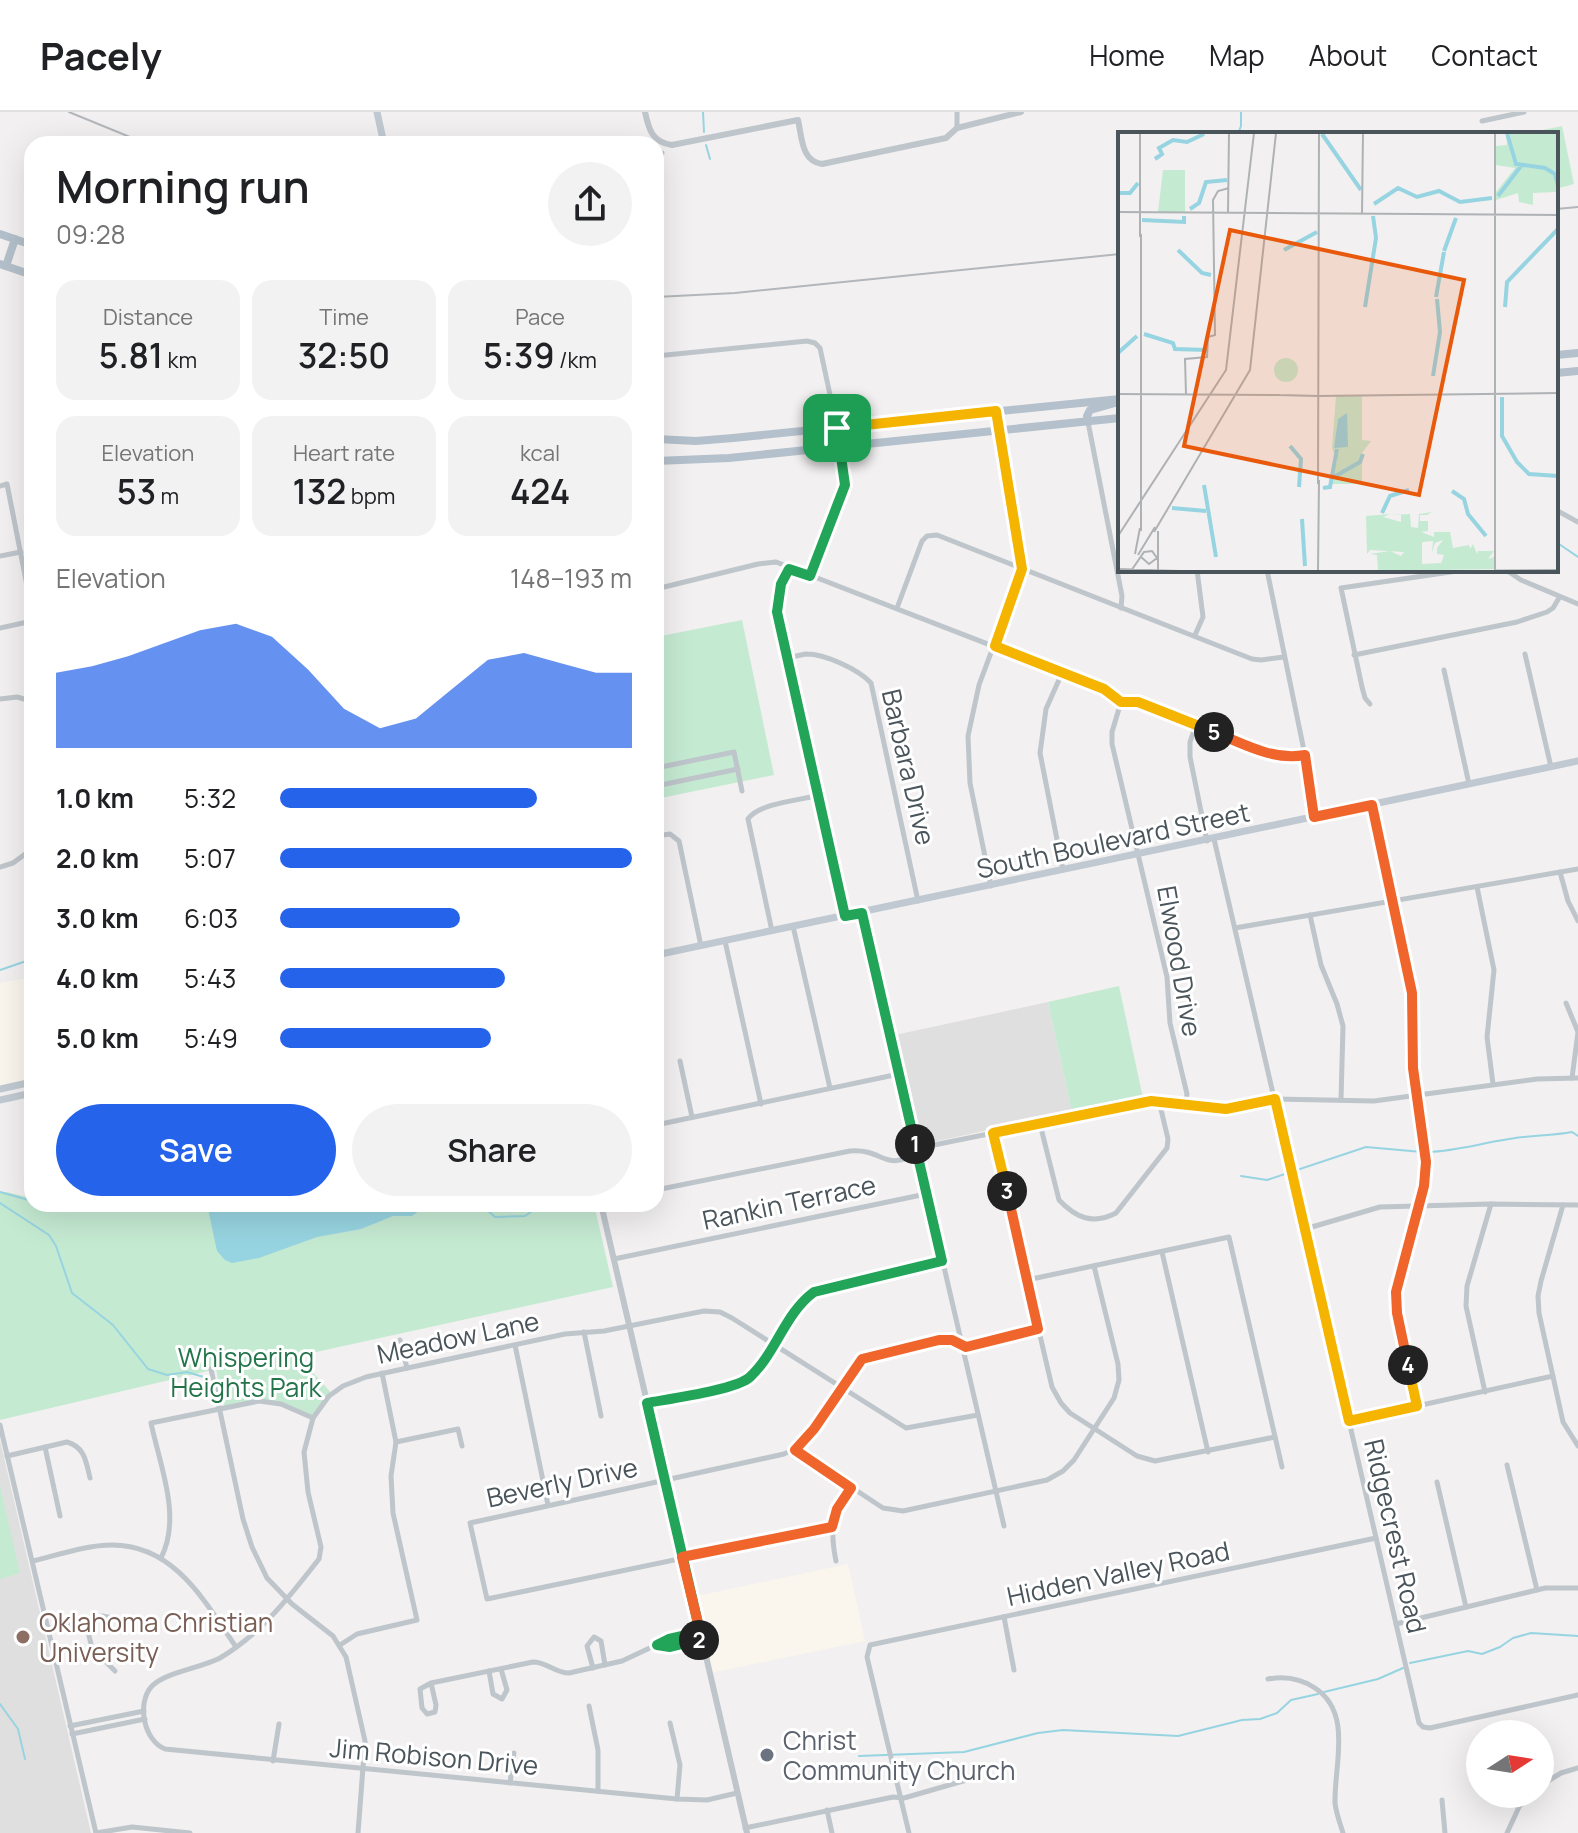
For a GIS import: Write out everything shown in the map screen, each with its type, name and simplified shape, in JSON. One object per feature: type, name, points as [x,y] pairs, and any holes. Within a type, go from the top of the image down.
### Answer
[{"type":"main road","points":[[377,112],[382,136]]},
{"type":"main road","points":[[0,234],[24,242]]},
{"type":"main road","points":[[15,239],[3,265],[24,272]]},
{"type":"main road","points":[[1558,355],[1578,353]]},
{"type":"main road","points":[[1558,373],[1578,371]]},
{"type":"main road","points":[[664,439],[696,441],[1118,400]]},
{"type":"main road","points":[[1088,421],[1090,410],[1118,401]]},
{"type":"main road","points":[[996,411],[997,430]]},
{"type":"main road","points":[[664,461],[840,447],[1118,418]]},
{"type":"main road","name":"South Boulevard Street","points":[[664,953],[1578,761]]},
{"type":"main road","points":[[0,1089],[24,1084]]},
{"type":"main road","points":[[0,1100],[24,1095]]},
{"type":"street","points":[[645,112],[653,136]]},
{"type":"street","points":[[957,112],[957,128]]},
{"type":"street","points":[[664,142],[672,145],[798,116],[804,150],[813,162],[825,164],[946,138],[957,128],[1021,112]]},
{"type":"street","points":[[1482,121],[1524,112]]},
{"type":"street","points":[[664,355],[807,341],[815,343],[822,351],[845,485],[810,576]]},
{"type":"street","points":[[1088,421],[1122,596],[1121,608]]},
{"type":"street","points":[[991,886],[967,761],[970,721],[979,685],[1022,569],[997,430]]},
{"type":"street","points":[[4,485],[24,568]]},
{"type":"street","points":[[1558,511],[1578,522]]},
{"type":"street","points":[[897,608],[922,541],[927,536],[937,535],[1252,659],[1284,657]]},
{"type":"street","points":[[0,556],[21,552]]},
{"type":"street","points":[[664,587],[776,562],[1104,689],[1121,702],[1138,702],[1274,756],[1292,758],[1305,755]]},
{"type":"street","points":[[789,569],[777,601],[804,743],[820,795],[845,916]]},
{"type":"street","points":[[1195,635],[1203,617],[1197,572]]},
{"type":"street","points":[[1267,572],[1305,755],[1314,817]]},
{"type":"street","points":[[1370,704],[1365,698],[1354,655],[1341,588],[1450,572]]},
{"type":"street","points":[[1509,572],[1559,598],[1578,604]]},
{"type":"street","points":[[1354,655],[1517,622],[1547,612],[1559,598]]},
{"type":"street","points":[[0,628],[24,623]]},
{"type":"street","name":"Barbara Drive","points":[[787,658],[804,654],[824,658],[865,676],[871,683],[918,901]]},
{"type":"street","points":[[1525,654],[1551,767]]},
{"type":"street","points":[[1444,670],[1469,784]]},
{"type":"street","points":[[1062,673],[1046,709],[1040,753],[1064,871]]},
{"type":"street","points":[[0,699],[24,698]]},
{"type":"street","name":"Elwood Drive","points":[[1121,702],[1112,732],[1112,744],[1167,977],[1170,1023],[1187,1094],[1185,1104]]},
{"type":"street","name":"Ridgecrest Road","points":[[1196,725],[1190,742],[1190,757],[1235,928],[1418,1720],[1423,1727],[1430,1728],[1578,1695]]},
{"type":"street","points":[[664,766],[734,752],[742,791]]},
{"type":"street","points":[[664,784],[738,769]]},
{"type":"street","points":[[772,931],[748,819],[750,814],[762,808],[820,795]]},
{"type":"street","points":[[1372,805],[1412,993],[1412,1058],[1426,1173],[1396,1300],[1417,1406]]},
{"type":"street","points":[[664,835],[670,834],[679,841],[701,946]]},
{"type":"street","points":[[0,867],[24,855]]},
{"type":"street","points":[[1235,928],[1578,869]]},
{"type":"street","points":[[1560,872],[1568,901],[1578,921]]},
{"type":"street","points":[[1477,887],[1494,970],[1487,1037],[1493,1084]]},
{"type":"street","points":[[862,913],[1004,1526]]},
{"type":"street","points":[[1310,915],[1321,965],[1343,1026],[1341,1100]]},
{"type":"street","points":[[793,926],[830,1088]]},
{"type":"street","points":[[725,941],[761,1104]]},
{"type":"street","points":[[664,1188],[850,1151],[864,1150],[885,1161],[895,1162],[908,1159],[924,1147],[1159,1101],[1226,1109],[1275,1099],[1374,1101],[1549,1077],[1575,1078],[1578,1032],[1566,1003]]},
{"type":"street","points":[[680,1061],[692,1117]]},
{"type":"street","points":[[664,1123],[899,1074]]},
{"type":"street","points":[[1040,1124],[1059,1200],[1082,1218],[1104,1219],[1116,1213],[1167,1148],[1168,1139],[1159,1101]]},
{"type":"street","points":[[993,1133],[1056,1395],[1070,1413],[1137,1456],[1149,1460],[1167,1460],[1275,1437]]},
{"type":"street","name":"Rankin Terrace","points":[[614,1259],[926,1194]]},
{"type":"street","points":[[1485,1392],[1466,1306],[1467,1286],[1491,1204]]},
{"type":"street","points":[[1305,1229],[1371,1209],[1491,1204],[1578,1205]]},
{"type":"street","points":[[1563,1205],[1538,1296],[1539,1313],[1563,1422],[1578,1446]]},
{"type":"street","points":[[603,1212],[746,1830],[827,1810],[901,1798],[977,1777]]},
{"type":"street","points":[[1027,1280],[1229,1237],[1282,1467]]},
{"type":"street","points":[[1162,1252],[1208,1452]]},
{"type":"street","points":[[647,1403],[741,1383],[750,1377],[800,1306],[814,1292],[942,1261]]},
{"type":"street","points":[[1038,1329],[966,1347],[952,1340],[939,1340],[862,1359],[814,1429],[795,1450],[883,1508],[903,1511],[1056,1476],[1074,1460],[1114,1398],[1119,1374],[1094,1266]]},
{"type":"street","name":"Meadow Lane","points":[[313,1418],[329,1396],[343,1386],[382,1373],[704,1311],[720,1312],[844,1386],[906,1428],[978,1415]]},
{"type":"street","points":[[584,1332],[601,1416]]},
{"type":"street","points":[[400,1340],[407,1368]]},
{"type":"street","points":[[515,1345],[548,1505]]},
{"type":"street","points":[[211,1369],[243,1519],[252,1547],[267,1578],[340,1645],[350,1672],[365,1734],[358,1833]]},
{"type":"street","points":[[340,1645],[357,1634],[417,1620],[393,1513],[391,1476],[396,1442],[382,1373]]},
{"type":"street","points":[[1349,1421],[1553,1376]]},
{"type":"street","points":[[70,1726],[144,1711],[147,1694],[155,1684],[218,1659],[236,1647],[266,1622],[319,1559],[321,1547],[304,1467],[307,1434],[313,1418],[281,1404],[265,1401],[151,1423],[171,1524],[167,1547],[161,1558]]},
{"type":"street","points":[[0,1425],[96,1833],[132,1827],[190,1833]]},
{"type":"street","points":[[396,1442],[458,1429],[462,1446]]},
{"type":"street","points":[[7,1456],[67,1442],[74,1444],[85,1455],[90,1478]]},
{"type":"street","points":[[45,1447],[60,1516]]},
{"type":"street","name":"Beverly Drive","points":[[682,1557],[487,1599],[470,1523],[769,1459],[795,1450]]},
{"type":"street","points":[[1507,1465],[1537,1590]]},
{"type":"street","points":[[1437,1482],[1466,1607]]},
{"type":"street","points":[[836,1561],[832,1527],[837,1509],[851,1488]]},
{"type":"street","points":[[682,1557],[832,1527]]},
{"type":"street","name":"Hidden Valley Road","points":[[901,1798],[867,1657],[868,1647],[873,1643],[1376,1538]]},
{"type":"street","points":[[33,1561],[113,1545],[137,1548],[161,1558],[193,1584],[236,1647]]},
{"type":"street","points":[[1396,1624],[1537,1590],[1578,1588]]},
{"type":"street","points":[[47,1629],[106,1616],[124,1620]]},
{"type":"street","points":[[1004,1617],[1014,1670]]},
{"type":"street","points":[[85,1620],[92,1648],[115,1671]]},
{"type":"street","points":[[431,1683],[437,1707],[430,1714],[422,1708],[420,1689],[431,1683],[533,1662],[547,1664],[561,1673],[593,1668],[622,1661],[672,1638],[701,1636]]},
{"type":"street","points":[[657,1645],[674,1646],[701,1636]]},
{"type":"street","points":[[593,1668],[587,1646],[594,1637],[601,1641],[605,1665]]},
{"type":"street","points":[[672,1638],[674,1646]]},
{"type":"street","points":[[489,1671],[493,1694],[502,1699],[507,1690],[501,1669]]},
{"type":"street","points":[[1268,1679],[1281,1677],[1305,1682],[1323,1694],[1335,1710],[1338,1726],[1336,1807],[1343,1833]]},
{"type":"street","points":[[589,1706],[598,1750],[598,1791]]},
{"type":"street","name":"Jim Robison Drive","points":[[144,1711],[151,1739],[165,1749],[677,1799],[707,1800],[737,1793]]},
{"type":"street","points":[[72,1734],[145,1719]]},
{"type":"street","points":[[670,1723],[680,1765],[677,1799]]},
{"type":"street","points":[[273,1761],[279,1724]]},
{"type":"street","points":[[510,1783],[514,1753]]},
{"type":"street","points":[[1554,1777],[1578,1768]]},
{"type":"street","points":[[901,1798],[909,1833]]},
{"type":"street","points":[[1442,1800],[1445,1833]]},
{"type":"street","points":[[1507,1833],[1519,1808]]},
{"type":"street","points":[[827,1810],[832,1833]]},
{"type":"shaded area","points":[[24,978],[24,1082],[0,1086],[0,983]]},
{"type":"shaded area","points":[[1048,1002],[1072,1112],[919,1145],[895,1035]]},
{"type":"shaded area","name":"Oklahoma Christian University","points":[[0,1440],[91,1833],[0,1833]]},
{"type":"shaded area","points":[[848,1564],[865,1641],[710,1673],[692,1597]]},
{"type":"green space","points":[[1562,126],[1574,184],[1558,188],[1558,132],[1533,132]]},
{"type":"green space","points":[[742,620],[774,775],[664,797],[664,635]]},
{"type":"green space","points":[[1119,986],[1143,1098],[1072,1112],[1048,1002]]},
{"type":"green space","name":"Whispering Heights Park","points":[[0,1193],[24,1196],[24,1212],[596,1212],[613,1287],[307,1354],[303,1361],[332,1394],[313,1418],[266,1401],[224,1407],[216,1369],[0,1420]]},
{"type":"green space","points":[[0,1485],[20,1573],[0,1579]]},
{"type":"water","points":[[209,1212],[418,1212],[412,1216],[393,1216],[361,1229],[317,1237],[259,1258],[232,1263],[217,1251]]},
{"type":"waterway","points":[[703,112],[704,132]]},
{"type":"waterway","points":[[1239,132],[1241,112]]},
{"type":"waterway","points":[[706,145],[710,159]]},
{"type":"waterway","points":[[1558,543],[1578,557]]},
{"type":"waterway","points":[[0,970],[24,962]]},
{"type":"waterway","points":[[1428,1152],[1525,1137],[1572,1132],[1578,1136]]},
{"type":"waterway","points":[[1241,1176],[1267,1180],[1366,1147],[1422,1152]]},
{"type":"waterway","points":[[0,1192],[24,1199]]},
{"type":"waterway","points":[[0,1203],[49,1235],[56,1246],[72,1293],[113,1325],[148,1369],[167,1375],[187,1372],[207,1378]]},
{"type":"waterway","points":[[489,1212],[495,1217],[525,1216],[531,1212]]},
{"type":"waterway","points":[[1410,1663],[1468,1651],[1482,1654],[1513,1638],[1531,1633],[1578,1636]]},
{"type":"waterway","points":[[1324,1692],[1378,1679],[1403,1668]]},
{"type":"waterway","points":[[859,1756],[964,1752],[1038,1733],[1063,1730],[1178,1736],[1242,1720],[1260,1719],[1277,1713],[1291,1700],[1318,1694]]},
{"type":"waterway","points":[[0,1704],[18,1729],[25,1759]]},
{"type":"railway","points":[[69,112],[128,136]]},
{"type":"railway","points":[[1558,209],[1578,207]]},
{"type":"railway","points":[[664,297],[735,293],[1118,254]]},
{"type":"place","name":"Oklahoma Christian University","points":[[23,1637]]},
{"type":"place","name":"Christ Community Church","points":[[767,1755]]},
{"type":"route","points":[[837,428],[845,465],[845,485],[810,576],[789,569],[781,584],[777,612],[845,916],[862,913],[942,1261],[814,1292],[800,1306],[750,1377],[741,1383],[647,1403],[682,1557],[700,1632],[657,1645],[670,1647],[702,1640],[682,1557],[832,1527],[837,1509],[851,1488],[795,1450],[814,1429],[862,1359],[939,1340],[952,1340],[966,1347],[1038,1329],[993,1133],[1151,1101],[1226,1109],[1275,1099],[1349,1421],[1417,1406],[1396,1300],[1397,1285],[1426,1179],[1426,1162],[1412,1058],[1412,993],[1372,805],[1314,817],[1305,755],[1292,758],[1274,756],[1144,704],[1121,702],[1104,689],[995,646],[1022,569],[996,411],[837,428]]}]
